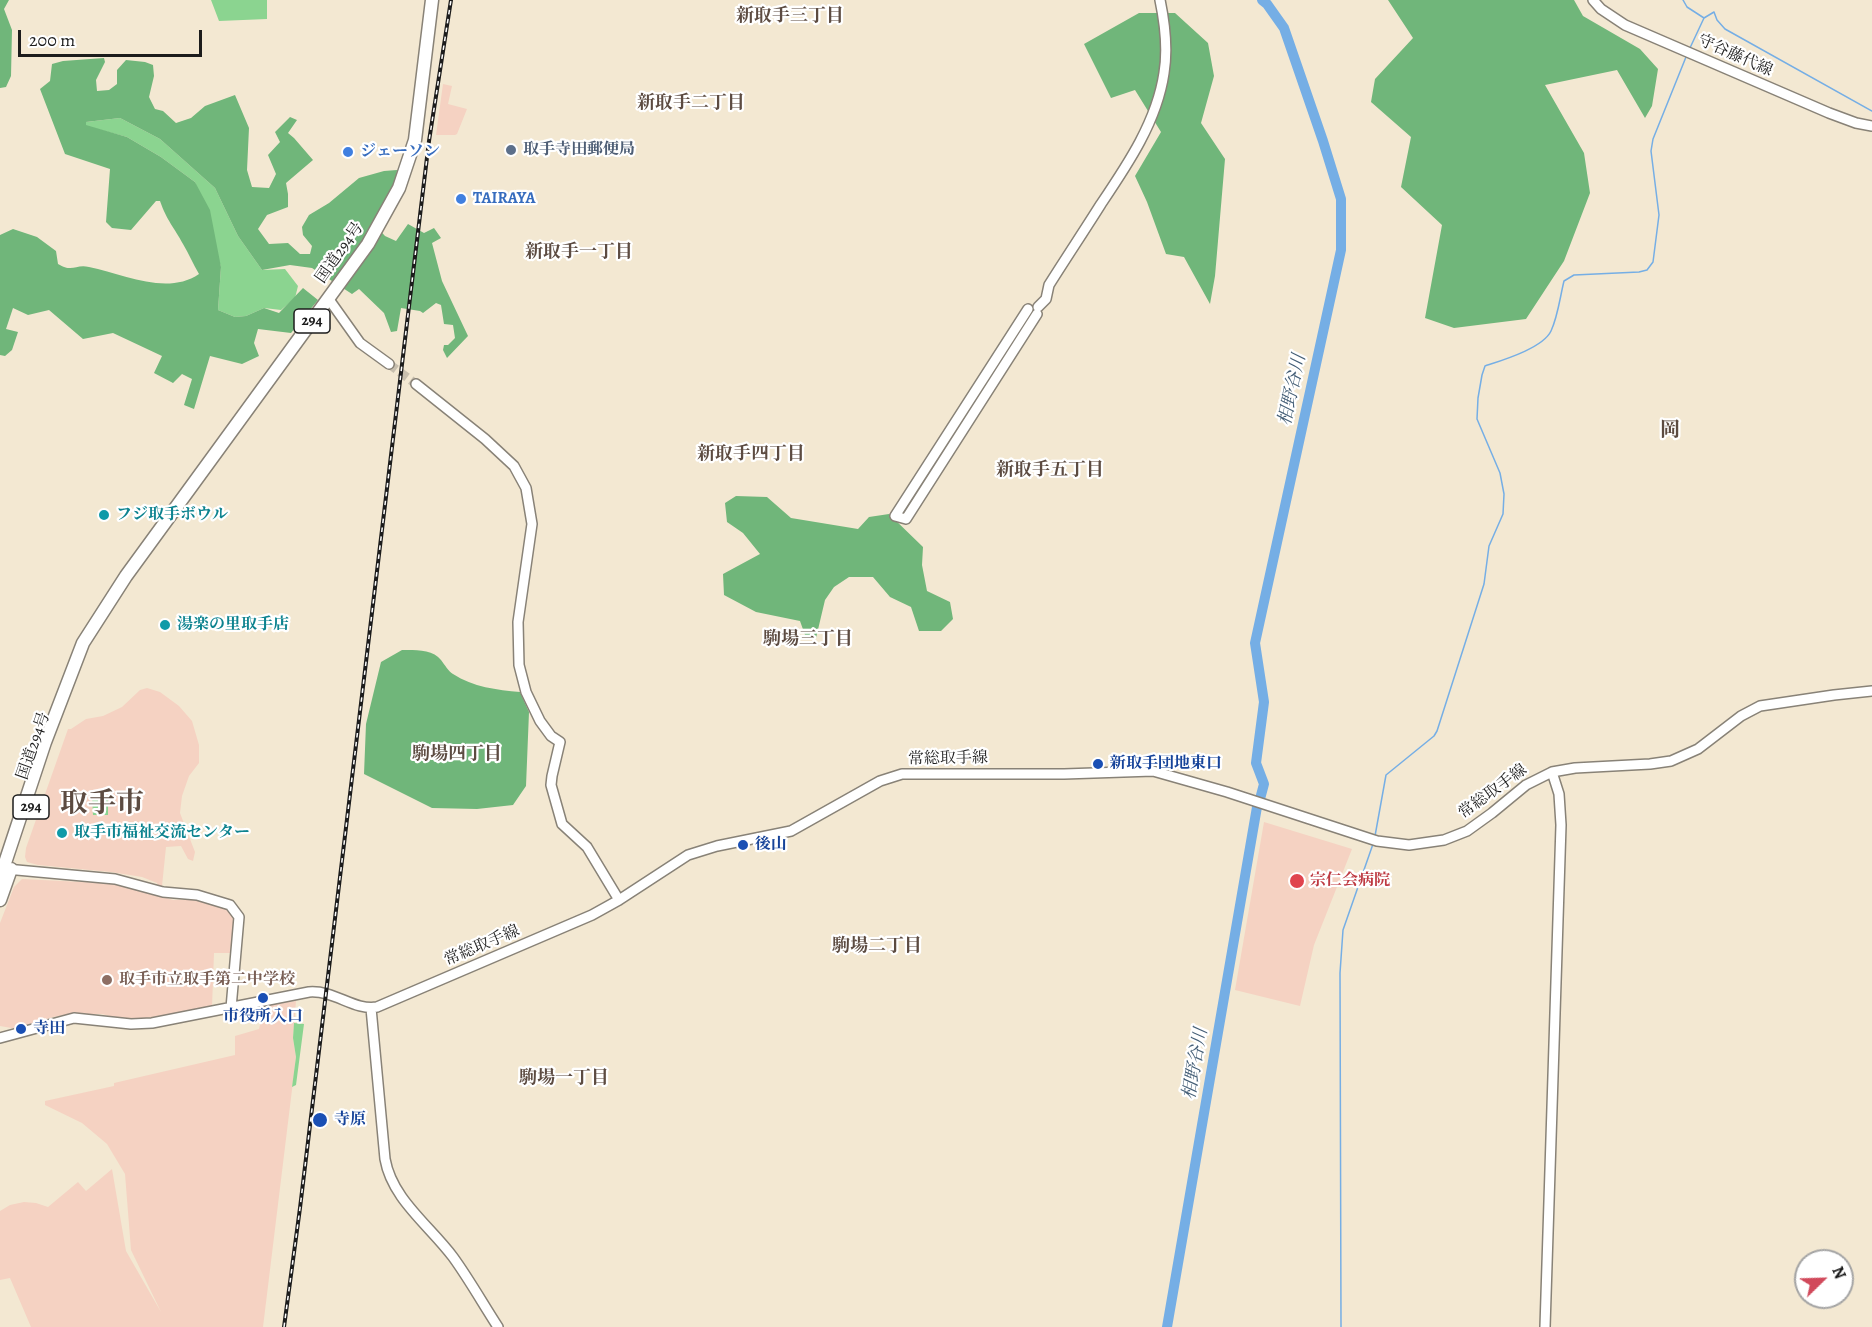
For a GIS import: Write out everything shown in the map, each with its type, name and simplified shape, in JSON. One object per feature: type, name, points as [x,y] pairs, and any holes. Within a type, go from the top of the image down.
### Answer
[{"type":"highway","name":"国道294号","points":[[0,900],[5,872],[65,707],[107,606],[126,576],[368,244],[399,188],[418,124],[432,0]]},
{"type":"street","points":[[1034,310],[906,519],[895,516],[1034,310],[1046,299],[1049,285],[1119,178],[1147,128],[1164,73],[1166,48],[1160,0]]},
{"type":"street","name":"守谷藤代線","points":[[1593,0],[1601,9],[1625,25],[1829,113],[1872,126]]},
{"type":"street","points":[[328,298],[360,343],[389,364]]},
{"type":"street","points":[[416,384],[485,439],[514,466],[526,488],[532,524],[518,622],[519,665],[526,692],[540,721],[551,736],[560,742],[551,785],[562,824],[588,847],[618,900]]},
{"type":"street","name":"常総取手線","points":[[370,1008],[578,921],[618,900],[688,855],[717,846],[790,831],[880,781],[902,774],[1064,774],[1153,771],[1227,792],[1377,841],[1409,845],[1443,840],[1467,831],[1526,785],[1552,772],[1575,768],[1671,761],[1698,749],[1741,716],[1760,706],[1872,691]]},
{"type":"street","points":[[1545,1327],[1561,825],[1559,794],[1552,772]]},
{"type":"street","points":[[5,872],[115,879],[163,892],[197,895],[230,905],[239,917],[231,1008]]},
{"type":"street","points":[[0,1038],[74,1018],[141,1024],[316,992],[333,995],[356,1005],[370,1008],[385,1159],[391,1180],[400,1196],[455,1259],[498,1327]]},
{"type":"shaded area","points":[[443,84],[452,86],[448,104],[467,109],[455,135],[436,135]]},
{"type":"shaded area","points":[[147,688],[160,692],[179,706],[192,721],[199,745],[199,763],[189,776],[182,796],[180,813],[195,852],[193,861],[188,859],[181,846],[166,847],[162,886],[159,888],[157,883],[142,877],[27,862],[26,848],[68,729],[86,719],[103,716],[122,707],[140,690]]},
{"type":"shaded area","name":"宗仁会病院","points":[[1264,822],[1352,849],[1314,945],[1300,1006],[1235,990]]},
{"type":"shaded area","name":"取手市立取手第二中学校","points":[[22,879],[122,884],[173,900],[198,899],[228,908],[236,922],[233,953],[214,953],[212,1007],[129,1021],[102,1014],[71,1014],[53,1017],[17,1029],[0,1026],[0,923],[14,887]]},
{"type":"shaded area","points":[[296,1001],[293,1038],[296,1057],[263,1327],[31,1327],[10,1278],[0,1280],[0,1211],[10,1205],[24,1202],[48,1207],[78,1182],[86,1191],[112,1169],[126,1251],[161,1312],[131,1250],[125,1174],[107,1144],[82,1123],[45,1105],[45,1101],[235,1055],[235,1036],[259,1029],[262,1017],[260,1006]]},
{"type":"green space","points":[[0,0],[9,0],[4,9],[12,30],[11,76],[6,87],[0,88]]},
{"type":"green space","points":[[211,0],[267,0],[267,19],[219,21]]},
{"type":"green space","points":[[1388,0],[1574,0],[1583,16],[1640,49],[1658,69],[1652,106],[1645,118],[1617,70],[1545,85],[1584,153],[1590,193],[1564,261],[1526,319],[1454,328],[1425,318],[1442,225],[1401,187],[1411,137],[1371,102],[1375,79],[1413,38]]},
{"type":"green space","points":[[1139,13],[1175,13],[1208,43],[1214,76],[1201,123],[1225,159],[1215,276],[1210,304],[1184,257],[1166,254],[1135,176],[1161,132],[1135,90],[1111,98],[1084,44]]},
{"type":"green space","points":[[104,58],[105,62],[96,80],[97,91],[109,90],[117,84],[117,70],[126,60],[153,65],[154,76],[149,97],[155,109],[163,111],[176,123],[191,118],[205,106],[235,95],[249,128],[247,170],[252,187],[269,188],[276,174],[268,155],[280,142],[275,132],[290,117],[297,120],[288,133],[313,160],[286,183],[288,207],[267,215],[258,229],[269,244],[288,243],[300,254],[310,254],[312,246],[303,235],[302,227],[309,215],[329,203],[359,178],[397,170],[396,186],[375,225],[385,236],[396,241],[408,224],[424,233],[434,228],[441,238],[432,243],[442,281],[468,336],[447,358],[443,350],[444,345],[448,345],[455,338],[453,325],[444,324],[441,305],[436,303],[423,313],[401,308],[397,331],[391,332],[384,313],[359,289],[352,294],[312,268],[290,265],[262,270],[238,236],[215,188],[160,139],[120,118],[86,122],[86,125],[127,137],[161,157],[195,182],[210,210],[221,267],[218,310],[235,317],[246,316],[264,308],[279,313],[303,288],[318,300],[291,333],[258,329],[254,343],[259,356],[242,364],[210,356],[194,409],[184,405],[192,379],[182,374],[173,383],[154,373],[162,356],[113,333],[83,339],[49,310],[28,315],[13,308],[6,329],[18,332],[12,350],[5,356],[0,355],[0,235],[13,229],[37,237],[56,251],[58,264],[67,268],[84,266],[159,283],[173,283],[199,274],[160,201],[156,201],[131,230],[112,228],[106,222],[110,169],[65,154],[40,89],[50,81],[52,64]]},
{"type":"green space","points":[[120,118],[160,139],[215,188],[238,236],[262,270],[285,269],[298,286],[295,298],[281,310],[264,308],[246,316],[235,317],[218,310],[221,267],[195,182],[161,157],[127,137],[86,126],[86,122]]},
{"type":"green space","points":[[736,496],[767,497],[791,518],[858,529],[869,517],[889,514],[923,547],[922,565],[927,591],[950,602],[953,619],[941,631],[919,631],[911,607],[890,597],[873,577],[849,577],[834,587],[825,600],[816,638],[805,635],[800,621],[756,612],[724,595],[723,574],[760,554],[743,533],[727,522],[725,503]]},
{"type":"green space","points":[[402,650],[423,651],[438,656],[451,673],[477,685],[520,692],[529,712],[526,786],[513,805],[477,809],[432,808],[364,774],[366,724],[381,662]]},
{"type":"green space","points":[[92,796],[108,796],[108,815],[93,815]]},
{"type":"green space","points":[[294,1023],[304,1024],[296,1085],[292,1087],[296,1057],[293,1038]]},
{"type":"waterway","name":"相野谷川","points":[[1260,799],[1264,784],[1256,763],[1264,702],[1255,643],[1341,250],[1341,199],[1323,141],[1284,28],[1262,0]]},
{"type":"waterway","points":[[1683,0],[1687,7],[1704,18]]},
{"type":"waterway","points":[[1689,50],[1704,18],[1714,12],[1717,20],[1725,29],[1872,111]]},
{"type":"waterway","points":[[1375,836],[1386,775],[1434,736],[1437,731],[1484,584],[1489,546],[1503,514],[1504,494],[1500,473],[1477,419],[1478,398],[1485,366],[1522,353],[1547,337],[1555,319],[1564,281],[1574,275],[1639,272],[1647,270],[1653,262],[1659,215],[1651,151],[1653,139],[1686,57]]},
{"type":"waterway","name":"相野谷川","points":[[1167,1327],[1257,807]]},
{"type":"waterway","points":[[1341,1327],[1340,973],[1343,930],[1373,844]]},
{"type":"tunnel","points":[[389,364],[416,384]]},
{"type":"railway","points":[[284,1327],[429,141],[451,0]]},
{"type":"place","name":"取手寺田郵便局","points":[[511,150]]},
{"type":"place","name":"ジェーソン","points":[[348,152]]},
{"type":"place","name":"TAIRAYA","points":[[461,199]]},
{"type":"place","name":"フジ取手ボウル","points":[[104,515]]},
{"type":"place","name":"湯楽の里取手店","points":[[165,625]]},
{"type":"place","name":"新取手団地東口","points":[[1098,764]]},
{"type":"place","name":"取手市福祉交流センター","points":[[62,833]]},
{"type":"place","name":"後山","points":[[743,845]]},
{"type":"place","name":"宗仁会病院","points":[[1297,881]]},
{"type":"place","name":"取手市立取手第二中学校","points":[[107,980]]},
{"type":"place","name":"市役所入口","points":[[263,998]]},
{"type":"place","name":"寺田","points":[[21,1029]]},
{"type":"place","name":"寺原","points":[[320,1120]]},
{"type":"district","name":"新取手三丁目","points":[[790,17]]},
{"type":"district","name":"新取手二丁目","points":[[691,104]]},
{"type":"district","name":"新取手一丁目","points":[[579,253]]},
{"type":"district","name":"岡","points":[[1670,431]]},
{"type":"district","name":"新取手四丁目","points":[[751,455]]},
{"type":"district","name":"新取手五丁目","points":[[1050,471]]},
{"type":"district","name":"駒場三丁目","points":[[808,640]]},
{"type":"district","name":"駒場四丁目","points":[[457,755]]},
{"type":"district","name":"取手市","points":[[102,805]]},
{"type":"district","name":"駒場二丁目","points":[[877,947]]},
{"type":"district","name":"駒場一丁目","points":[[564,1079]]}]
